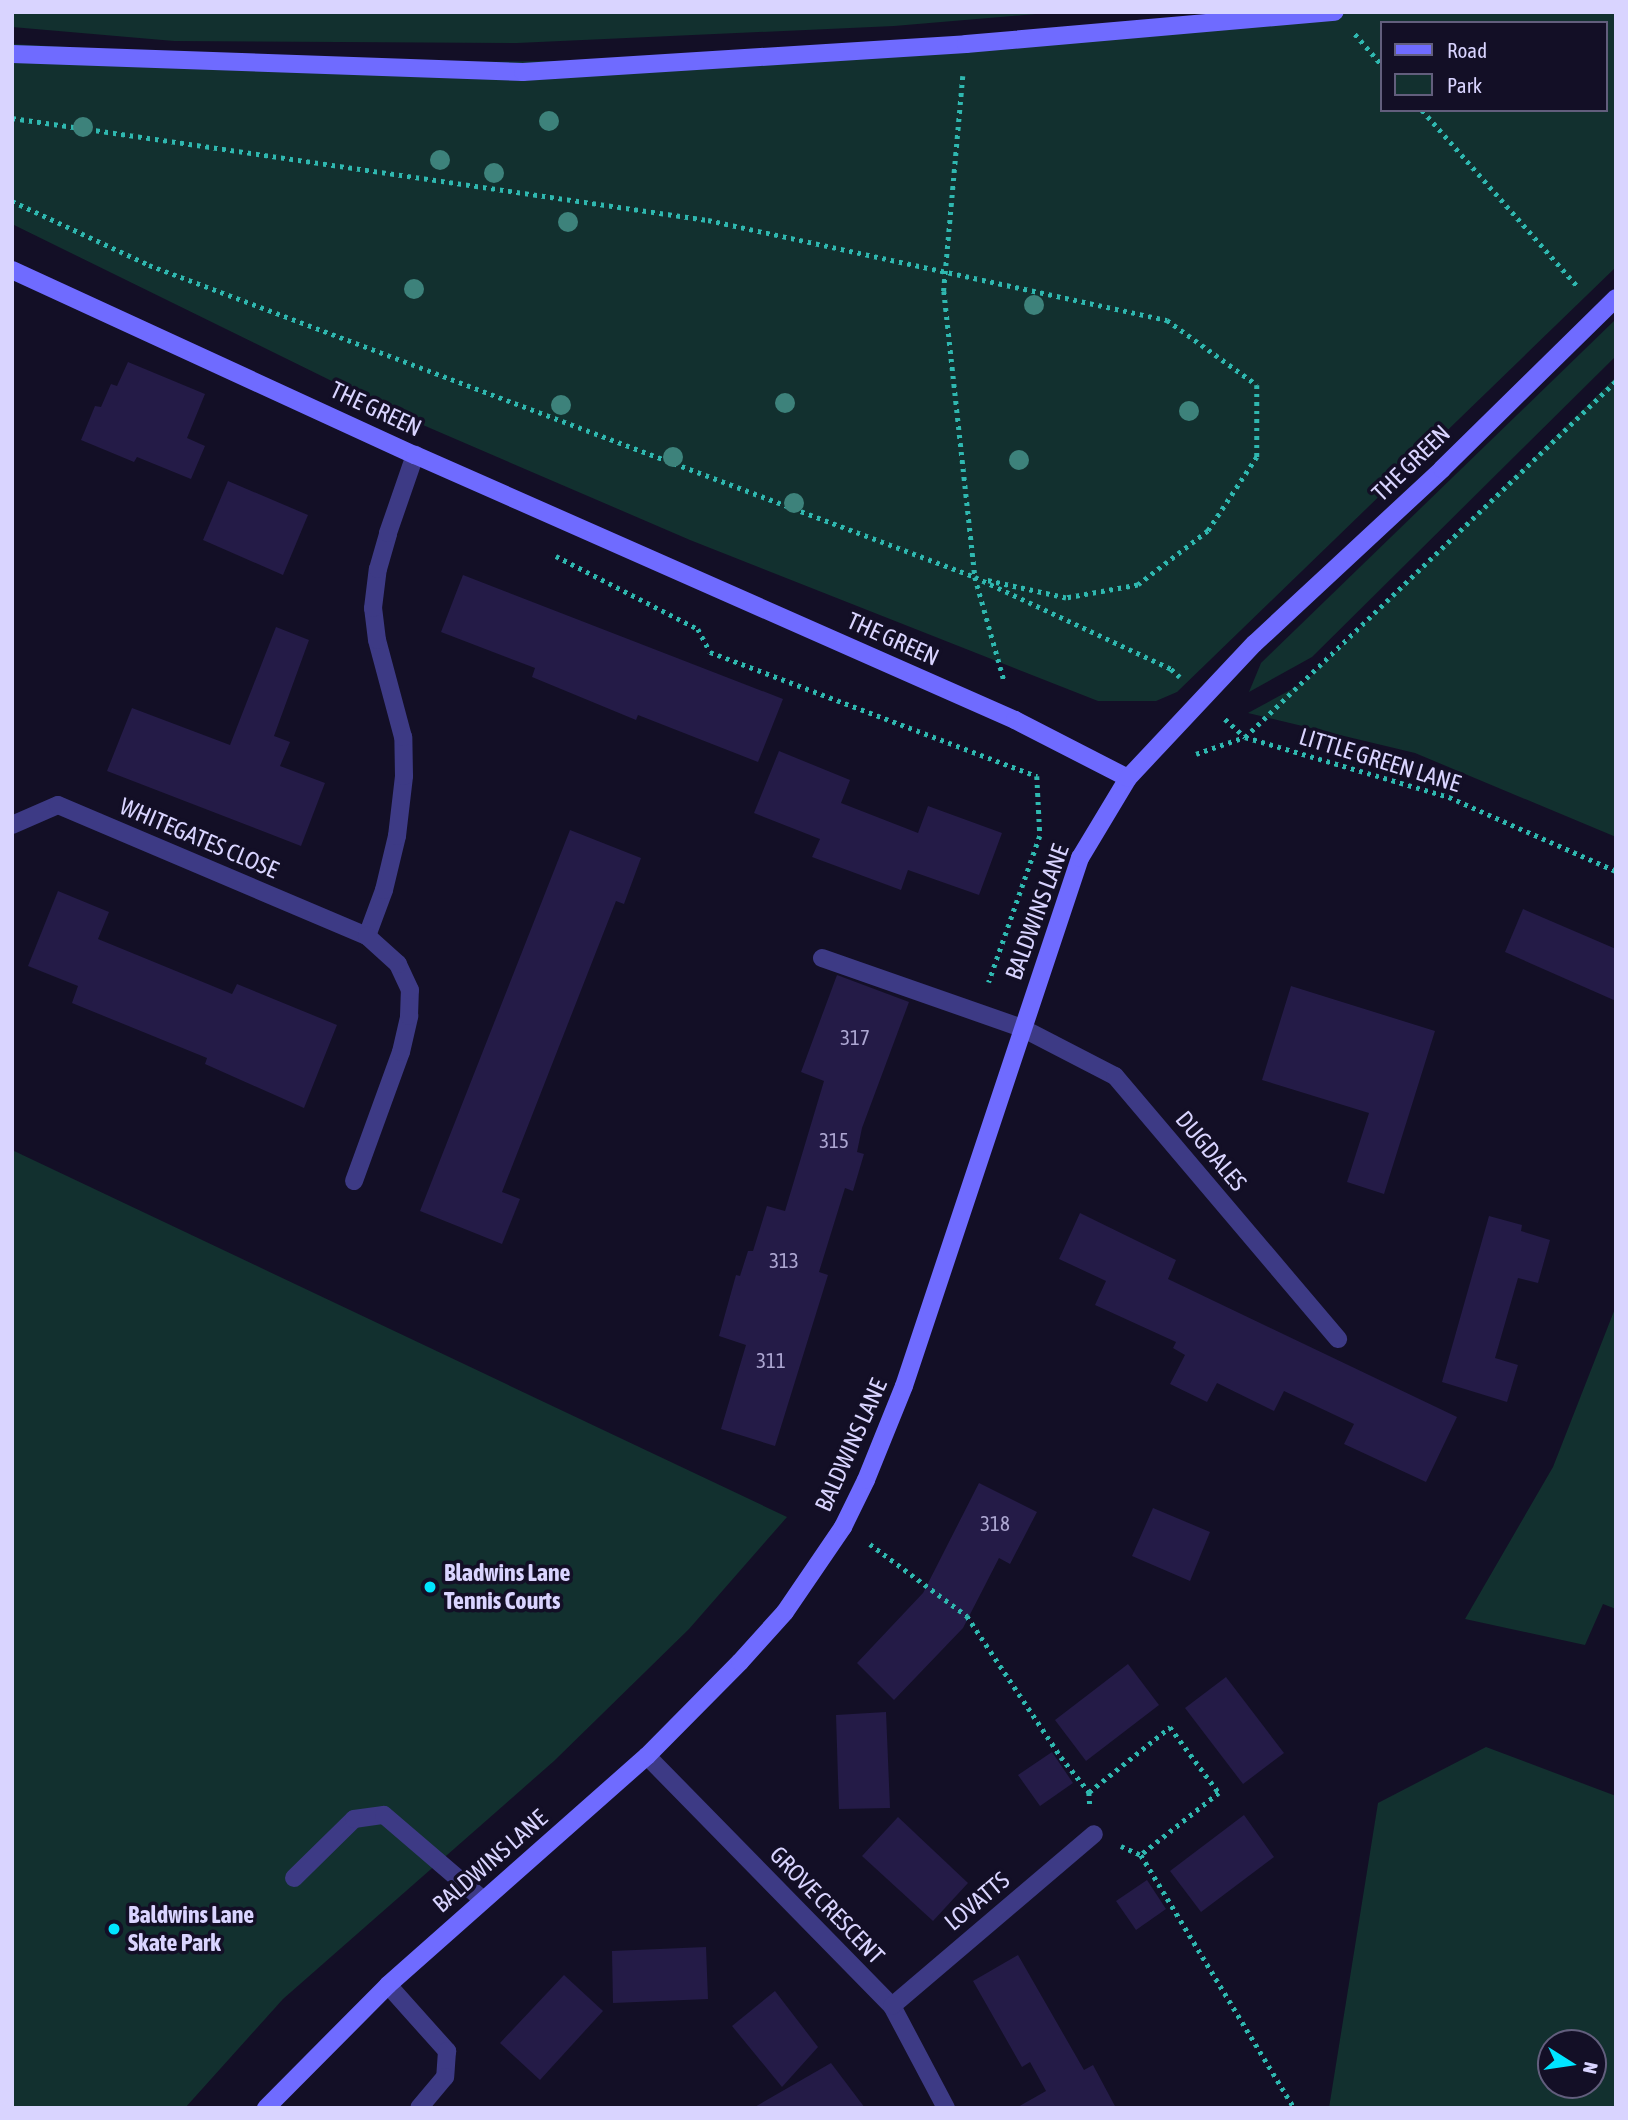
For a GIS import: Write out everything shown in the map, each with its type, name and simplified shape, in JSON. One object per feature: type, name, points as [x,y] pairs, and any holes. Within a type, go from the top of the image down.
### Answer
[{"type":"street","points":[[12,54],[523,72],[966,44],[1335,12]]},
{"type":"street","name":"THE GREEN","points":[[12,270],[415,454],[1015,720],[1128,778],[1254,644],[1442,468],[1616,298]]},
{"type":"street","points":[[367,936],[384,890],[397,836],[404,776],[403,737],[377,640],[373,608],[385,545],[415,454]]},
{"type":"street","name":"BALDWINS LANE","points":[[266,2108],[388,1985],[647,1756],[740,1662],[785,1612],[843,1527],[866,1480],[904,1386],[1021,1028],[1080,858],[1128,778]]},
{"type":"street","name":"WHITEGATES CLOSE","points":[[12,825],[58,805],[367,936],[398,964],[410,990],[409,1016],[401,1052],[354,1181]]},
{"type":"street","name":"DUGDALES","points":[[822,958],[1021,1028],[1115,1076],[1338,1339]]},
{"type":"street","name":"GROVE CRESCENT","points":[[647,1756],[892,2006],[946,2108]]},
{"type":"street","points":[[294,1878],[354,1819],[384,1815],[483,1900]]},
{"type":"street","name":"LOVATTS","points":[[892,2006],[1094,1833]]},
{"type":"street","points":[[388,1985],[447,2051],[445,2077],[419,2108]]},
{"type":"path","points":[[966,44],[944,291],[975,577],[1015,720]]},
{"type":"path","points":[[1424,112],[1601,312]]},
{"type":"path","points":[[12,118],[708,220],[1167,320],[1257,385],[1257,457],[1209,531],[1138,585],[1066,598],[975,577]]},
{"type":"path","points":[[12,201],[149,265],[975,577],[1171,669],[1245,737]]},
{"type":"path","points":[[1193,755],[1245,737],[1616,381]]},
{"type":"path","points":[[553,554],[698,629],[710,652],[1037,776],[1040,836],[978,1013]]},
{"type":"path","name":"LITTLE GREEN LANE","points":[[1245,737],[1449,797],[1616,871]]},
{"type":"path","points":[[1088,1792],[1170,1727],[1219,1793],[1141,1855]]},
{"type":"green space","points":[[12,12],[1059,12],[894,26],[517,43],[174,41],[12,27]]},
{"type":"green space","points":[[1339,12],[1616,12],[1616,267],[1177,692],[1156,701],[1098,701],[690,540],[409,419],[12,224],[12,44],[367,63],[761,59]]},
{"type":"green space","points":[[1616,319],[1616,356],[1312,657],[1249,692],[1261,663]]},
{"type":"green space","points":[[1616,377],[1616,837],[1415,753],[1248,713],[1305,682]]},
{"type":"green space","points":[[12,1150],[787,1517],[689,1629],[554,1761],[283,1999],[185,2108],[12,2108]]},
{"type":"green space","points":[[1616,1306],[1616,1609],[1603,1604],[1585,1645],[1465,1619],[1553,1467]]},
{"type":"green space","points":[[1486,1747],[1616,1796],[1616,2108],[1329,2108],[1378,1803]]},
{"type":"building","points":[[128,362],[205,394],[187,438],[205,446],[191,479],[137,457],[134,462],[81,440],[95,406],[101,407],[111,384],[117,386]]},
{"type":"building","points":[[228,481],[308,515],[283,575],[203,540]]},
{"type":"building","points":[[463,575],[783,699],[758,762],[638,715],[636,720],[532,677],[535,668],[441,632]]},
{"type":"building","points":[[276,627],[309,640],[274,736],[290,742],[280,766],[325,783],[301,846],[107,771],[132,708],[230,745]]},
{"type":"building","points":[[779,751],[850,780],[841,803],[918,833],[928,806],[1002,833],[979,895],[908,870],[901,890],[812,857],[820,839],[754,813]]},
{"type":"building","points":[[570,830],[641,858],[624,904],[616,901],[502,1192],[520,1199],[502,1244],[420,1211]]},
{"type":"building","points":[[58,891],[109,912],[98,939],[232,994],[237,984],[337,1025],[304,1108],[205,1064],[207,1058],[72,1003],[78,986],[28,966]]},
{"type":"building","points":[[1523,909],[1616,949],[1616,1001],[1505,952]]},
{"type":"building","points":[[837,975],[909,1002],[862,1128],[857,1152],[864,1154],[853,1191],[845,1188],[819,1272],[828,1275],[775,1446],[721,1429],[746,1345],[719,1336],[736,1275],[740,1276],[748,1251],[753,1251],[767,1206],[785,1211],[824,1081],[801,1072]]},
{"type":"building","points":[[1291,986],[1435,1031],[1384,1194],[1347,1182],[1369,1113],[1262,1080]]},
{"type":"building","points":[[1080,1213],[1176,1260],[1168,1279],[1457,1417],[1426,1482],[1344,1444],[1354,1424],[1284,1391],[1274,1411],[1217,1383],[1207,1402],[1170,1384],[1185,1355],[1173,1348],[1176,1342],[1095,1305],[1106,1281],[1059,1259]]},
{"type":"building","points":[[1489,1216],[1522,1225],[1521,1231],[1550,1240],[1538,1283],[1518,1278],[1495,1358],[1518,1365],[1507,1402],[1442,1382]]},
{"type":"building","points":[[979,1483],[1037,1512],[1010,1564],[999,1558],[963,1628],[894,1700],[857,1663],[923,1593]]},
{"type":"building","points":[[1153,1508],[1210,1532],[1190,1581],[1132,1556]]},
{"type":"building","points":[[1128,1664],[1159,1705],[1086,1761],[1055,1720]]},
{"type":"building","points":[[1226,1677],[1284,1753],[1243,1784],[1185,1708]]},
{"type":"building","points":[[886,1712],[890,1808],[839,1809],[836,1715]]},
{"type":"building","points":[[1052,1752],[1073,1783],[1040,1806],[1018,1775]]},
{"type":"building","points":[[1244,1815],[1274,1857],[1201,1912],[1170,1871]]},
{"type":"building","points":[[898,1817],[968,1883],[933,1921],[862,1856]]},
{"type":"building","points":[[1147,1880],[1166,1909],[1136,1930],[1116,1901]]},
{"type":"building","points":[[706,1947],[708,1999],[613,2003],[612,1951]]},
{"type":"building","points":[[1018,1955],[1084,2070],[1093,2065],[1116,2108],[1016,2108],[1046,2091],[1030,2062],[1022,2067],[973,1981]]},
{"type":"building","points":[[564,1975],[603,2011],[540,2080],[500,2043]]},
{"type":"building","points":[[775,1991],[818,2047],[782,2087],[732,2026]]},
{"type":"building","points":[[831,2063],[865,2108],[753,2108]]},
{"type":"place","name":"Bladwins Lane Tennis Courts","points":[[430,1587]]},
{"type":"place","name":"Baldwins Lane Skate Park","points":[[114,1929]]}]
